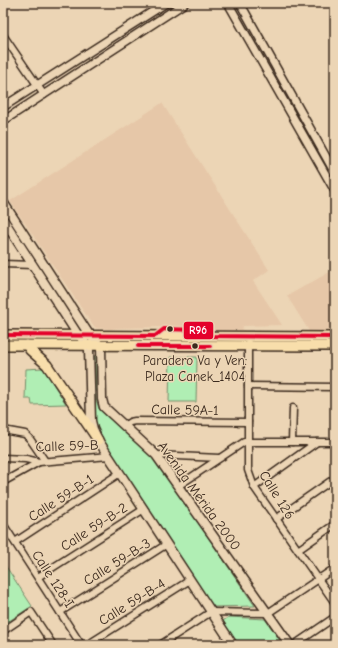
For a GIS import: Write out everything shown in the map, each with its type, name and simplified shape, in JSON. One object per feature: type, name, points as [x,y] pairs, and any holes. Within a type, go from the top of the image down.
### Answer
[{"type":"main road","points":[[3,202],[90,336],[101,346]]},
{"type":"main road","points":[[3,219],[79,336],[88,346],[91,421],[98,440]]},
{"type":"main road","points":[[3,335],[335,337]]},
{"type":"main road","points":[[3,345],[335,346]]},
{"type":"main road","points":[[27,345],[30,350],[47,365],[109,456],[233,645]]},
{"type":"main road","name":"Avenida Mérida 2000","points":[[101,346],[102,400],[104,407],[156,455],[290,645]]},
{"type":"street","points":[[3,107],[166,3]]},
{"type":"street","points":[[3,121],[185,3]]},
{"type":"street","points":[[228,3],[335,191]]},
{"type":"street","points":[[240,3],[335,173]]},
{"type":"street","points":[[3,35],[44,95]]},
{"type":"street","points":[[281,97],[290,92]]},
{"type":"street","points":[[3,264],[33,265]]},
{"type":"street","name":"Calle 126","points":[[248,336],[248,470],[254,487],[335,603]]},
{"type":"street","points":[[248,386],[335,387]]},
{"type":"street","points":[[292,442],[293,408]]},
{"type":"street","name":"Calle 59A-1","points":[[124,426],[135,421],[248,422]]},
{"type":"street","points":[[3,430],[25,434],[30,439],[42,461],[3,482]]},
{"type":"street","points":[[178,486],[244,442],[335,442]]},
{"type":"street","points":[[254,487],[317,442]]},
{"type":"street","points":[[156,455],[219,458]]},
{"type":"street","name":"Calle 59-B","points":[[3,458],[42,461],[109,456]]},
{"type":"street","name":"Calle 59-B-1","points":[[15,542],[120,473]]},
{"type":"street","points":[[276,519],[335,478]]},
{"type":"street","name":"Calle 59-B-2","points":[[38,577],[144,509]]},
{"type":"street","name":"Calle 128-I","points":[[3,524],[80,643],[85,645]]},
{"type":"street","points":[[298,550],[335,524]]},
{"type":"street","name":"Calle 59-B-3","points":[[60,612],[167,544]]},
{"type":"street","points":[[160,645],[211,612],[268,614],[335,568]]},
{"type":"street","name":"Calle 59-B-4","points":[[85,645],[190,580]]},
{"type":"street","points":[[3,631],[31,612],[53,645]]},
{"type":"street","points":[[294,645],[335,616]]},
{"type":"shaded area","points":[[162,103],[269,270],[253,281],[282,325],[243,326],[242,330],[215,330],[203,326],[110,329],[96,328],[10,201]]},
{"type":"shaded area","points":[[335,269],[335,331],[309,331],[287,296]]},
{"type":"green space","points":[[95,356],[96,399],[99,409],[155,460],[255,606],[212,607],[100,439],[95,423],[94,410]]},
{"type":"green space","points":[[170,357],[197,357],[196,402],[169,402]]},
{"type":"green space","points":[[43,368],[66,404],[32,405],[31,399],[25,399],[26,369]]},
{"type":"green space","points":[[3,562],[32,606],[3,625]]},
{"type":"green space","points":[[229,617],[265,619],[283,645],[236,645],[221,622]]},
{"type":"transit line","name":"R96","points":[[3,335],[155,336],[164,329],[198,330],[212,336],[335,337]]},
{"type":"transit line","name":"R96","points":[[138,346],[210,346]]},
{"type":"place","name":"Paradero Va y Ven: Plaza Canek_1404","points":[[195,346]]}]
